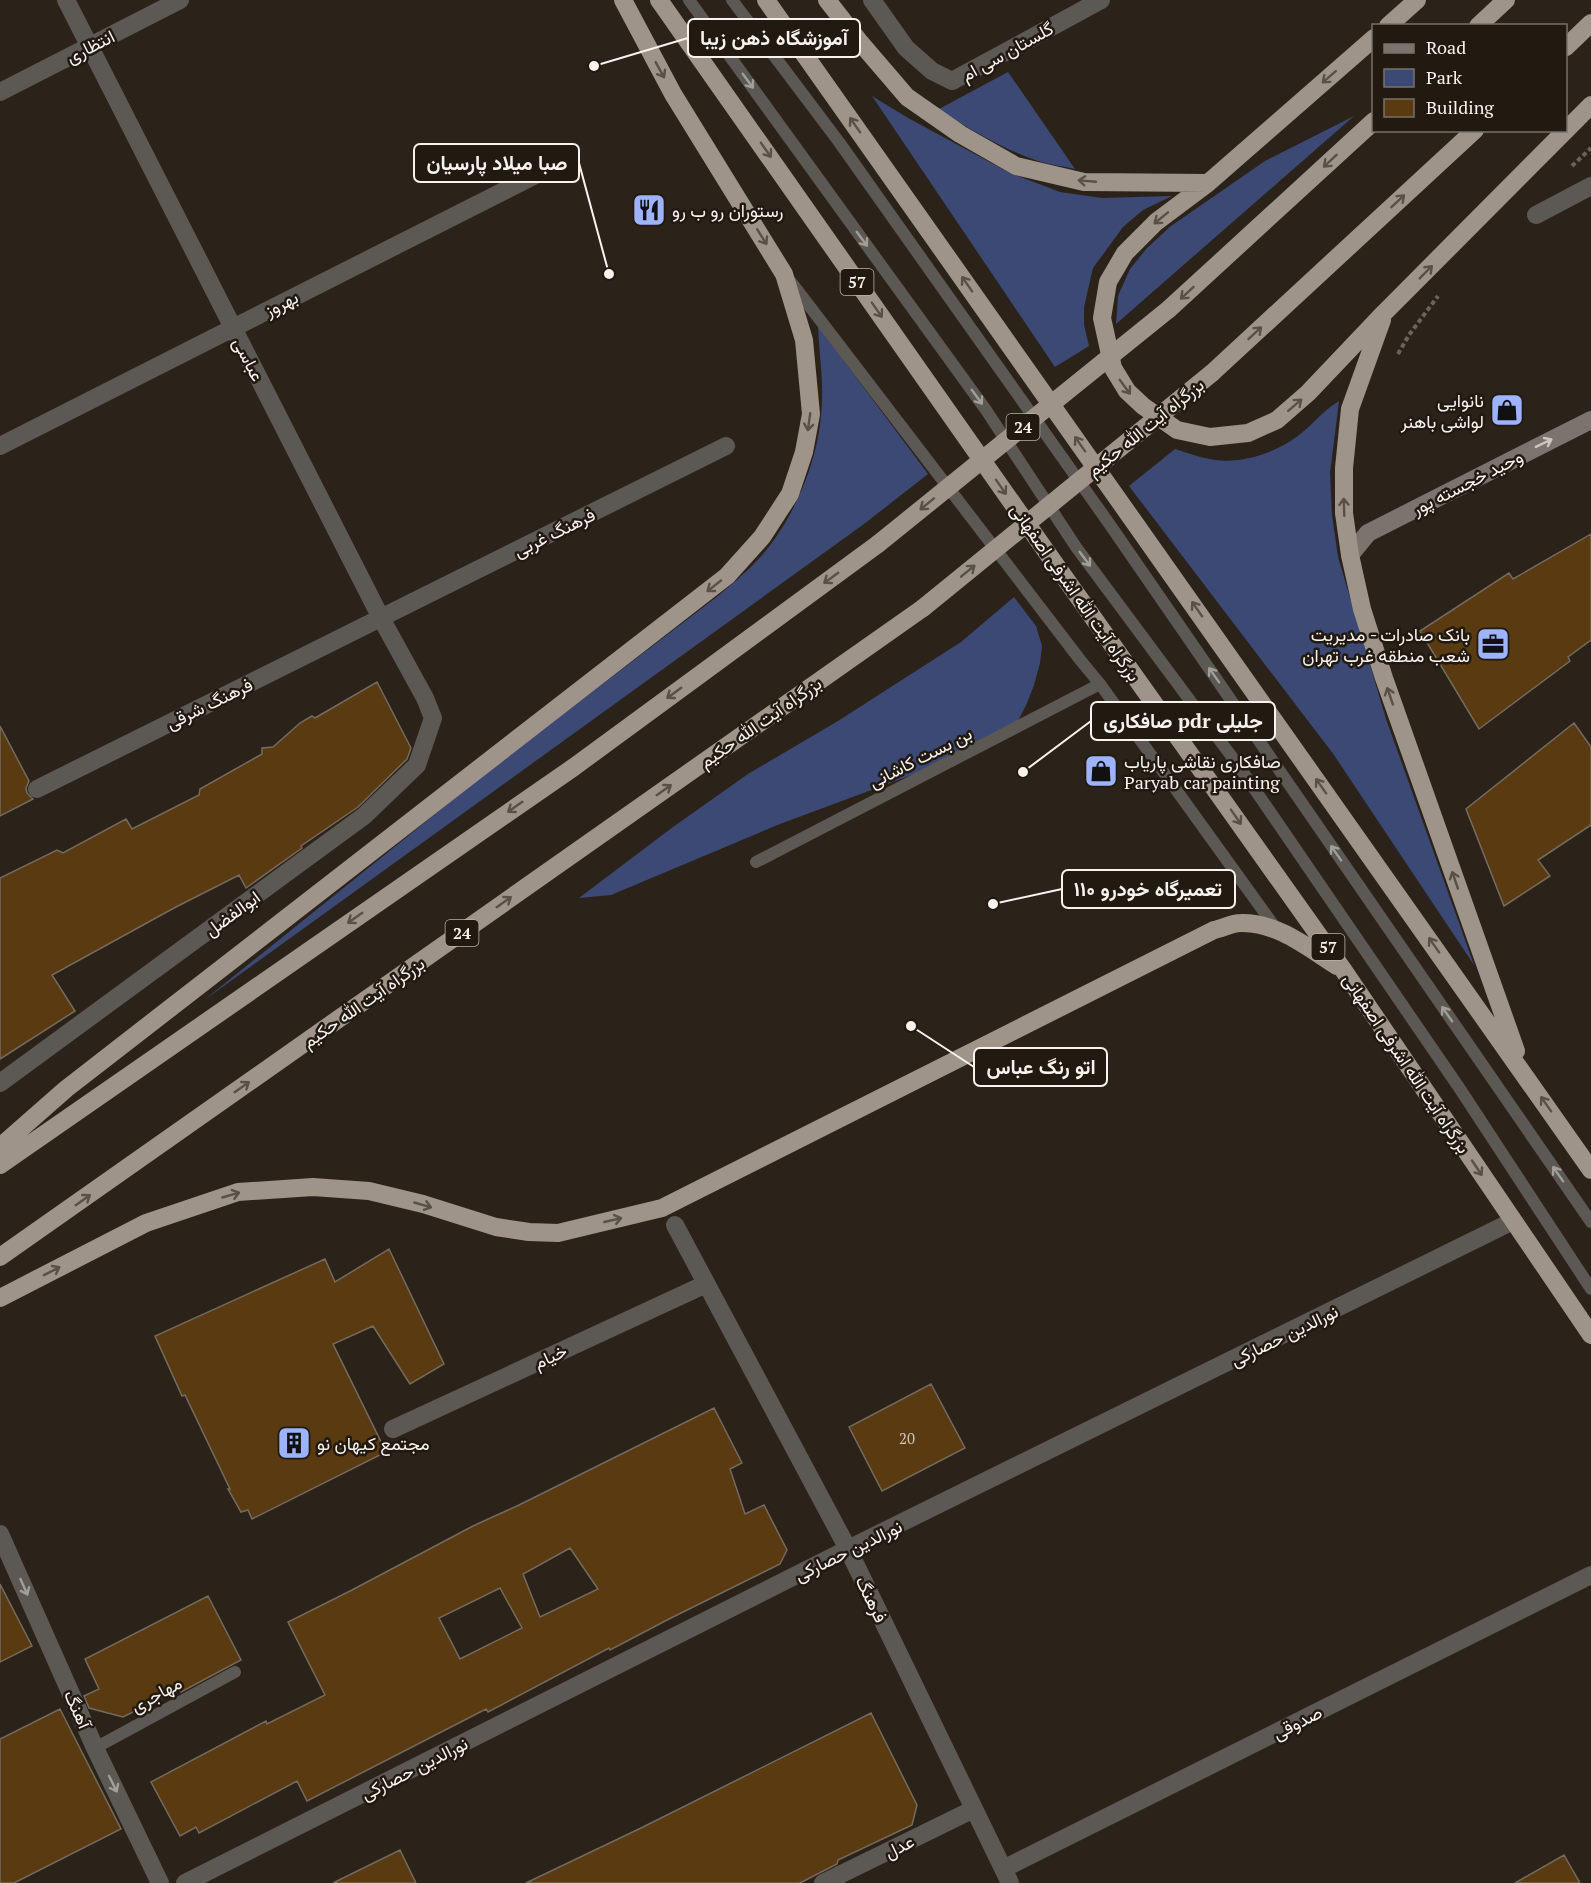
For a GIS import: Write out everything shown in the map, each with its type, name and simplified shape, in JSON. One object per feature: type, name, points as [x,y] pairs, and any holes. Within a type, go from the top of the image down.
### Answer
[{"type":"highway","points":[[0,1147],[66,1089],[726,576],[762,537],[790,494],[804,452],[811,414],[804,340],[784,274],[673,94],[623,0]]},
{"type":"highway","name":"بزرگراه آیت الله اشرفی اصفهانی","points":[[659,0],[1055,564],[1344,970],[1591,1335]]},
{"type":"highway","points":[[766,0],[1591,1170]]},
{"type":"highway","points":[[827,0],[907,97],[960,135],[1016,165],[1084,182],[1208,183]]},
{"type":"highway","points":[[1390,24],[1417,0]]},
{"type":"highway","points":[[1480,24],[1506,0]]},
{"type":"highway","points":[[1567,46],[1591,23]]},
{"type":"highway","points":[[1372,40],[1208,183],[1156,222],[1125,253],[1108,282],[1102,318],[1113,368],[1126,391],[1177,430],[1210,437],[1248,433],[1278,420],[1564,132]]},
{"type":"highway","points":[[1567,129],[1591,105]]},
{"type":"highway","name":"24","points":[[0,1165],[564,773],[878,544],[1169,309],[1372,123]]},
{"type":"highway","name":"بزرگراه آیت الله حکیم","points":[[0,1257],[923,608],[1212,373],[1473,132]]},
{"type":"highway","points":[[1384,313],[1350,409],[1344,479],[1344,513],[1350,555],[1362,609],[1384,678],[1524,1073]]},
{"type":"highway","points":[[0,1298],[146,1223],[238,1192],[313,1187],[369,1191],[423,1204],[496,1227],[529,1232],[558,1233],[662,1208],[1214,930],[1239,922],[1263,924],[1288,935],[1344,970]]},
{"type":"main road","name":"وحید خجسته پور","points":[[1350,555],[1368,533],[1591,420]]},
{"type":"street","name":"عباسی","points":[[66,0],[381,618],[425,698],[433,718]]},
{"type":"street","name":"انتظاری","points":[[0,92],[180,0]]},
{"type":"street","name":"گلستان سی ام","points":[[872,0],[906,48],[932,71],[952,81],[1101,0]]},
{"type":"street","name":"بهروز","points":[[0,446],[563,161]]},
{"type":"street","points":[[1536,215],[1591,186]]},
{"type":"street","name":"فرهنگ غربی","points":[[381,618],[726,446]]},
{"type":"street","name":"فرهنگ شرقی","points":[[38,789],[381,618]]},
{"type":"street","name":"ابوالفضل","points":[[0,1083],[364,816],[417,765],[433,718]]},
{"type":"street","name":"نورالدین حصارکی","points":[[185,1883],[848,1549],[1513,1221]]},
{"type":"street","name":"فرهنگ","points":[[675,1225],[848,1549],[1006,1876]]},
{"type":"street","name":"خیام","points":[[393,1429],[706,1284]]},
{"type":"street","name":"آهنگ","points":[[0,1534],[95,1748],[160,1883]]},
{"type":"street","name":"صدوقی","points":[[1006,1876],[1591,1575]]},
{"type":"street","name":"عدل","points":[[824,1883],[974,1809]]},
{"type":"lane","points":[[689,0],[986,410],[1076,547],[1238,765],[1460,1089],[1591,1289]]},
{"type":"lane","points":[[732,0],[839,142],[1108,522],[1591,1222]]},
{"type":"lane","points":[[784,274],[1100,684],[1278,931]]},
{"type":"lane","name":"بن بست کاشانی","points":[[756,862],[1100,684]]},
{"type":"lane","name":"مهاجری","points":[[95,1748],[235,1672]]},
{"type":"path","points":[[1570,168],[1591,148]]},
{"type":"path","points":[[1393,363],[1409,335],[1444,289]]},
{"type":"green space","points":[[1008,72],[1075,169],[1043,162],[1012,151],[975,132],[939,109]]},
{"type":"green space","points":[[872,96],[1010,173],[1060,192],[1102,198],[1172,196],[1143,210],[1123,227],[1093,268],[1084,307],[1084,325],[1089,346],[1055,367]]},
{"type":"green space","points":[[1354,116],[1116,324],[1118,296],[1130,269],[1147,248],[1171,226],[1265,161]]},
{"type":"green space","points":[[818,326],[928,474],[864,524],[203,1001],[490,770],[718,596],[764,553],[786,522],[809,472],[814,454],[822,400]]},
{"type":"green space","points":[[1339,401],[1330,473],[1332,515],[1338,557],[1386,719],[1474,965],[1334,755],[1129,486],[1175,449],[1205,458],[1226,461],[1262,455],[1295,438]]},
{"type":"green space","points":[[1014,597],[1036,626],[1042,646],[1034,685],[1018,721],[952,760],[780,824],[611,895],[579,898],[748,774],[838,721],[961,642]]},
{"type":"building","name":"بانک صادرات - مدیریت شعب منطقه غرب تهران","points":[[1591,534],[1591,640],[1568,657],[1570,661],[1479,729],[1420,631],[1509,573],[1513,579]]},
{"type":"building","points":[[377,682],[411,748],[407,759],[358,807],[301,846],[302,848],[246,888],[239,875],[52,975],[75,1011],[0,1059],[0,878],[57,850],[63,853],[126,819],[132,829],[199,795],[200,789],[262,754],[262,748],[273,747],[300,723],[312,716],[315,718]]},
{"type":"building","points":[[1574,723],[1591,747],[1591,825],[1538,860],[1550,876],[1504,906],[1466,809]]},
{"type":"building","points":[[0,726],[29,781],[26,788],[27,793],[33,799],[0,816]]},
{"type":"building","points":[[389,1249],[444,1364],[410,1384],[373,1326],[333,1344],[386,1452],[252,1519],[248,1510],[241,1512],[228,1489],[230,1489],[185,1395],[182,1396],[155,1336],[325,1259],[335,1282]]},
{"type":"building","points":[[931,1384],[965,1448],[882,1491],[849,1427]]},
{"type":"building","points":[[714,1408],[742,1463],[730,1469],[745,1514],[764,1505],[787,1550],[780,1564],[610,1650],[609,1648],[488,1712],[486,1709],[307,1801],[297,1781],[199,1833],[196,1827],[180,1836],[151,1782],[266,1721],[267,1724],[325,1695],[288,1622],[473,1526]],"holes":[[[570,1548],[598,1589],[540,1617],[523,1574]],[[500,1588],[522,1628],[460,1659],[439,1618]]]},
{"type":"building","points":[[0,1584],[32,1646],[0,1662]]},
{"type":"building","points":[[208,1596],[241,1660],[181,1692],[179,1689],[123,1717],[89,1708],[84,1696],[99,1689],[85,1659]]},
{"type":"building","points":[[60,1709],[121,1829],[14,1883],[0,1883],[0,1739]]},
{"type":"building","points":[[871,1713],[917,1805],[912,1825],[838,1860],[837,1864],[800,1883],[526,1883],[641,1828]]},
{"type":"building","points":[[400,1850],[416,1883],[333,1883]]},
{"type":"building","points":[[1564,1855],[1580,1883],[1515,1883]]},
{"type":"place","name":"آموزشگاه ذهن زیبا","points":[[594,66]]},
{"type":"place","name":"رستوران رو ب رو","points":[[649,210]]},
{"type":"place","name":"صبا میلاد پارسیان","points":[[609,274]]},
{"type":"place","name":"نانوایی لواشی باهنر","points":[[1507,410]]},
{"type":"place","name":"بانک صادرات - مدیریت شعب منطقه غرب تهران","points":[[1493,644]]},
{"type":"place","name":"صافکاری نقاشی پاریاب Paryab car painting","points":[[1101,771]]},
{"type":"place","name":"صافکاری pdr جلیلی","points":[[1023,772]]},
{"type":"place","name":"تعمیرگاه خودرو ۱۱۰","points":[[993,904]]},
{"type":"place","name":"اتو رنگ عباس","points":[[911,1026]]},
{"type":"place","name":"مجتمع کیهان نو","points":[[294,1443]]}]
